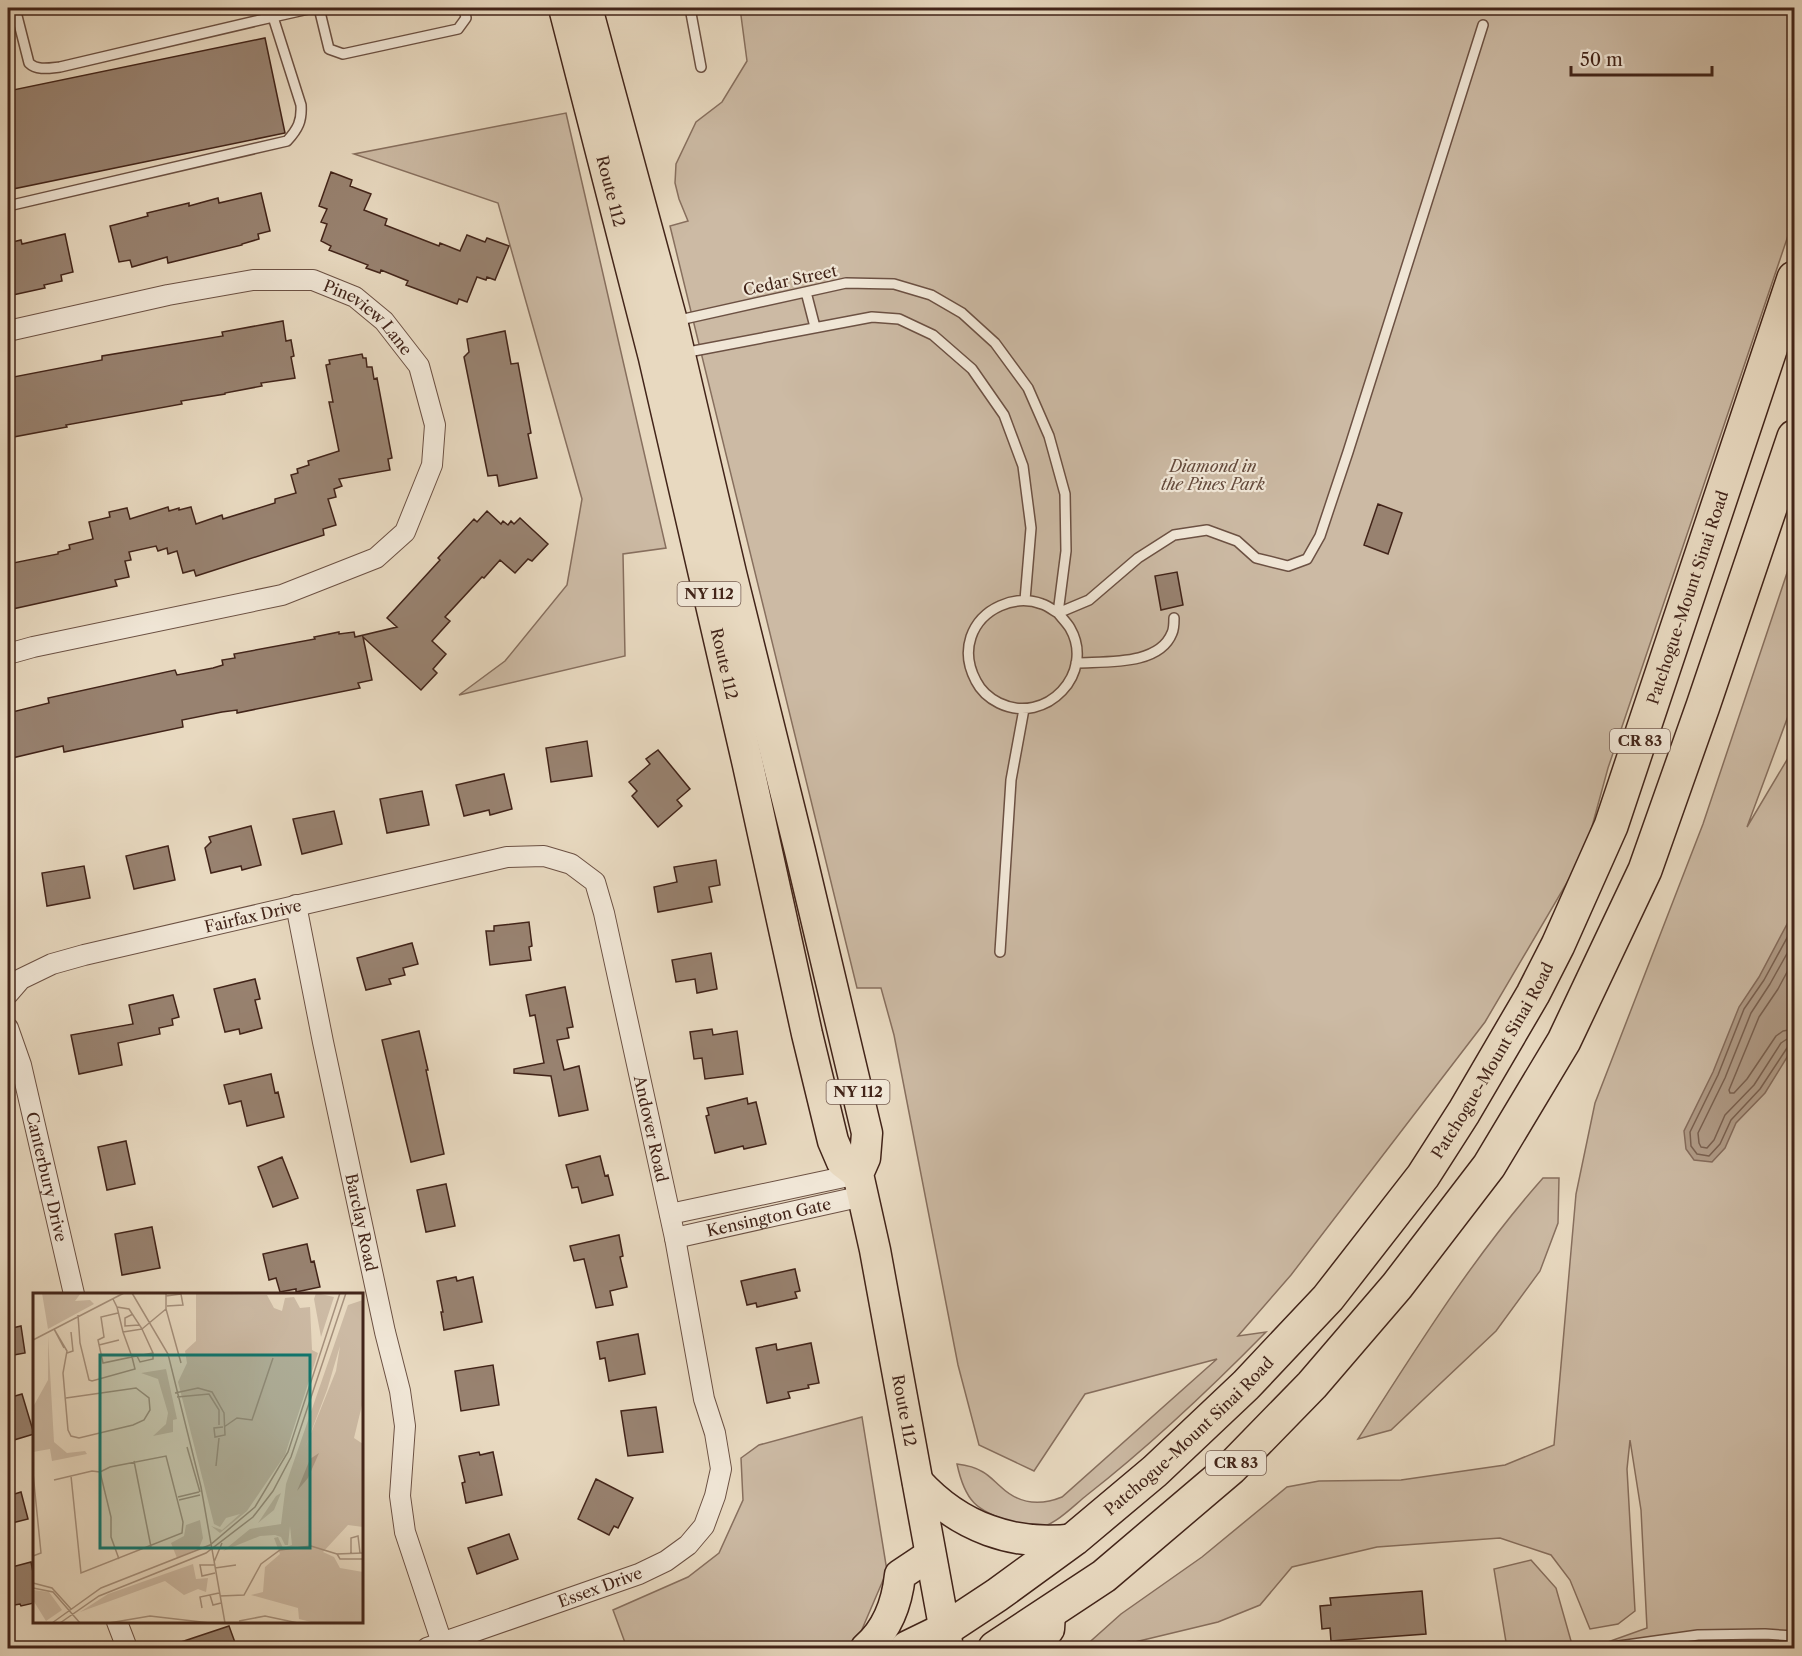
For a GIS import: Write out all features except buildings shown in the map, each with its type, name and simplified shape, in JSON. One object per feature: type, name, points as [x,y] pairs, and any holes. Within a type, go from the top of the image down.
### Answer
[{"type":"highway","name":"Patchogue-Mount Sinai Road","points":[[907,1648],[946,1639],[997,1595],[1074,1539],[1155,1471],[1246,1385],[1328,1298],[1423,1176],[1533,994],[1558,945],[1611,826],[1794,278]]},
{"type":"highway","name":"CR 83","points":[[995,1648],[1104,1576],[1231,1468],[1312,1385],[1397,1286],[1489,1166],[1564,1041],[1645,870],[1794,437]]},
{"type":"highway","points":[[1476,1091],[1520,1114]]},
{"type":"main road","name":"Route 112","points":[[564,8],[659,324]]},
{"type":"main road","name":"Route 112","points":[[587,8],[667,356],[748,765],[807,1034],[830,1130],[842,1161],[861,1185],[946,1639]]},
{"type":"main road","points":[[918,1482],[938,1503],[988,1531],[1031,1541],[1074,1539]]},
{"type":"main road","points":[[866,1648],[877,1637],[889,1618],[897,1597],[900,1575],[930,1556]]},
{"type":"main road","points":[[1032,1648],[1049,1629],[1050,1613]]},
{"type":"street","name":"Pineview Lane","points":[[8,331],[168,295],[253,280],[313,280],[355,297],[384,321],[419,366],[435,425],[432,465],[405,532],[376,558],[282,595],[8,654]]},
{"type":"street","name":"Andover Road","points":[[507,857],[544,856],[571,864],[594,882],[604,913],[670,1214],[704,1399],[715,1433],[721,1469]]},
{"type":"street","name":"Fairfax Drive","points":[[8,994],[21,979],[52,964],[84,955],[507,857]]},
{"type":"street","name":"Barclay Road","points":[[296,905],[385,1332],[400,1391],[405,1425],[400,1496],[405,1533],[434,1646]]},
{"type":"street","name":"Canterbury Drive","points":[[8,1028],[21,1065],[74,1293]]},
{"type":"street","name":"Kensington Gate","points":[[670,1214],[861,1185]]},
{"type":"street","name":"Kensington Gate","points":[[675,1238],[861,1185]]},
{"type":"street","name":"Essex Drive","points":[[434,1646],[639,1574],[666,1561],[688,1545],[704,1526],[715,1496],[721,1469]]},
{"type":"street","points":[[117,1623],[127,1648]]},
{"type":"lane","points":[[15,8],[29,63],[33,67],[44,69],[313,8]]},
{"type":"lane","points":[[8,206],[287,141],[295,133],[302,119],[301,105],[269,8]]},
{"type":"lane","points":[[319,8],[329,49],[343,54],[458,29],[466,18],[464,8]]},
{"type":"lane","points":[[690,8],[700,67]]},
{"type":"lane","points":[[1058,613],[1089,600],[1138,558],[1174,535],[1207,530],[1237,541],[1256,558],[1288,566],[1307,559],[1320,536],[1348,452],[1483,25]]},
{"type":"lane","name":"Cedar Street","points":[[659,324],[846,283],[894,284],[932,295],[962,313],[995,343],[1028,388],[1049,436],[1065,494],[1066,551],[1058,613]]},
{"type":"lane","points":[[806,292],[815,327]]},
{"type":"lane","points":[[667,356],[872,317],[899,319],[933,334],[972,369],[1004,415],[1023,466],[1031,528],[1025,600]]},
{"type":"lane","points":[[1025,600],[1043,604],[1058,613],[1070,627],[1076,645],[1076,663],[1070,681],[1059,695],[1042,705],[1024,709],[1007,706],[991,699],[979,687],[971,671],[968,654],[971,637],[980,622],[992,610],[1008,602],[1025,600]]},
{"type":"lane","points":[[1076,663],[1140,658],[1160,651],[1172,633],[1174,618]]},
{"type":"lane","points":[[1000,952],[1011,780],[1024,709]]},
{"type":"lane","points":[[1605,1648],[1698,1635],[1794,1636]]},
{"type":"green space","name":"Diamond in the Pines Park","points":[[740,8],[1794,8],[1794,218],[1608,768],[1585,852],[1485,1022],[1291,1275],[1238,1336],[1266,1332],[1134,1457],[1062,1516],[1040,1528],[1025,1527],[981,1509],[968,1496],[957,1464],[980,1470],[1008,1493],[1022,1500],[1046,1502],[1062,1497],[1217,1359],[1085,1394],[1034,1471],[979,1445],[958,1365],[894,1035],[881,988],[857,988],[670,226],[688,221],[675,183],[676,164],[696,122],[722,102],[747,61]]},
{"type":"green space","points":[[566,113],[666,548],[623,554],[625,656],[459,695],[505,661],[567,585],[582,499],[498,203],[354,154]]},
{"type":"green space","points":[[1794,552],[1794,700],[1747,827],[1794,748],[1794,1648],[1591,1648],[1647,1628],[1641,1510],[1630,1440],[1627,1469],[1635,1611],[1618,1624],[1590,1629],[1570,1580],[1551,1555],[1500,1538],[1377,1547],[1292,1567],[1260,1605],[1218,1622],[1110,1648],[1083,1648],[1121,1614],[1202,1557],[1287,1487],[1319,1481],[1401,1480],[1505,1465],[1554,1445],[1576,1194],[1595,1103],[1703,824]]},
{"type":"green space","points":[[1543,1178],[1559,1178],[1558,1223],[1540,1271],[1496,1331],[1391,1430],[1358,1439],[1469,1272],[1517,1208]]},
{"type":"green space","points":[[862,1417],[887,1571],[854,1648],[627,1648],[613,1610],[688,1577],[719,1553],[743,1500],[741,1458],[759,1445]]},
{"type":"green space","points":[[1531,1560],[1556,1588],[1573,1648],[1507,1648],[1494,1569]]},
{"type":"water","points":[[1794,911],[1794,1046],[1765,1093],[1736,1123],[1725,1148],[1712,1162],[1694,1160],[1686,1149],[1684,1131],[1713,1072],[1739,1007],[1759,977]]}]
